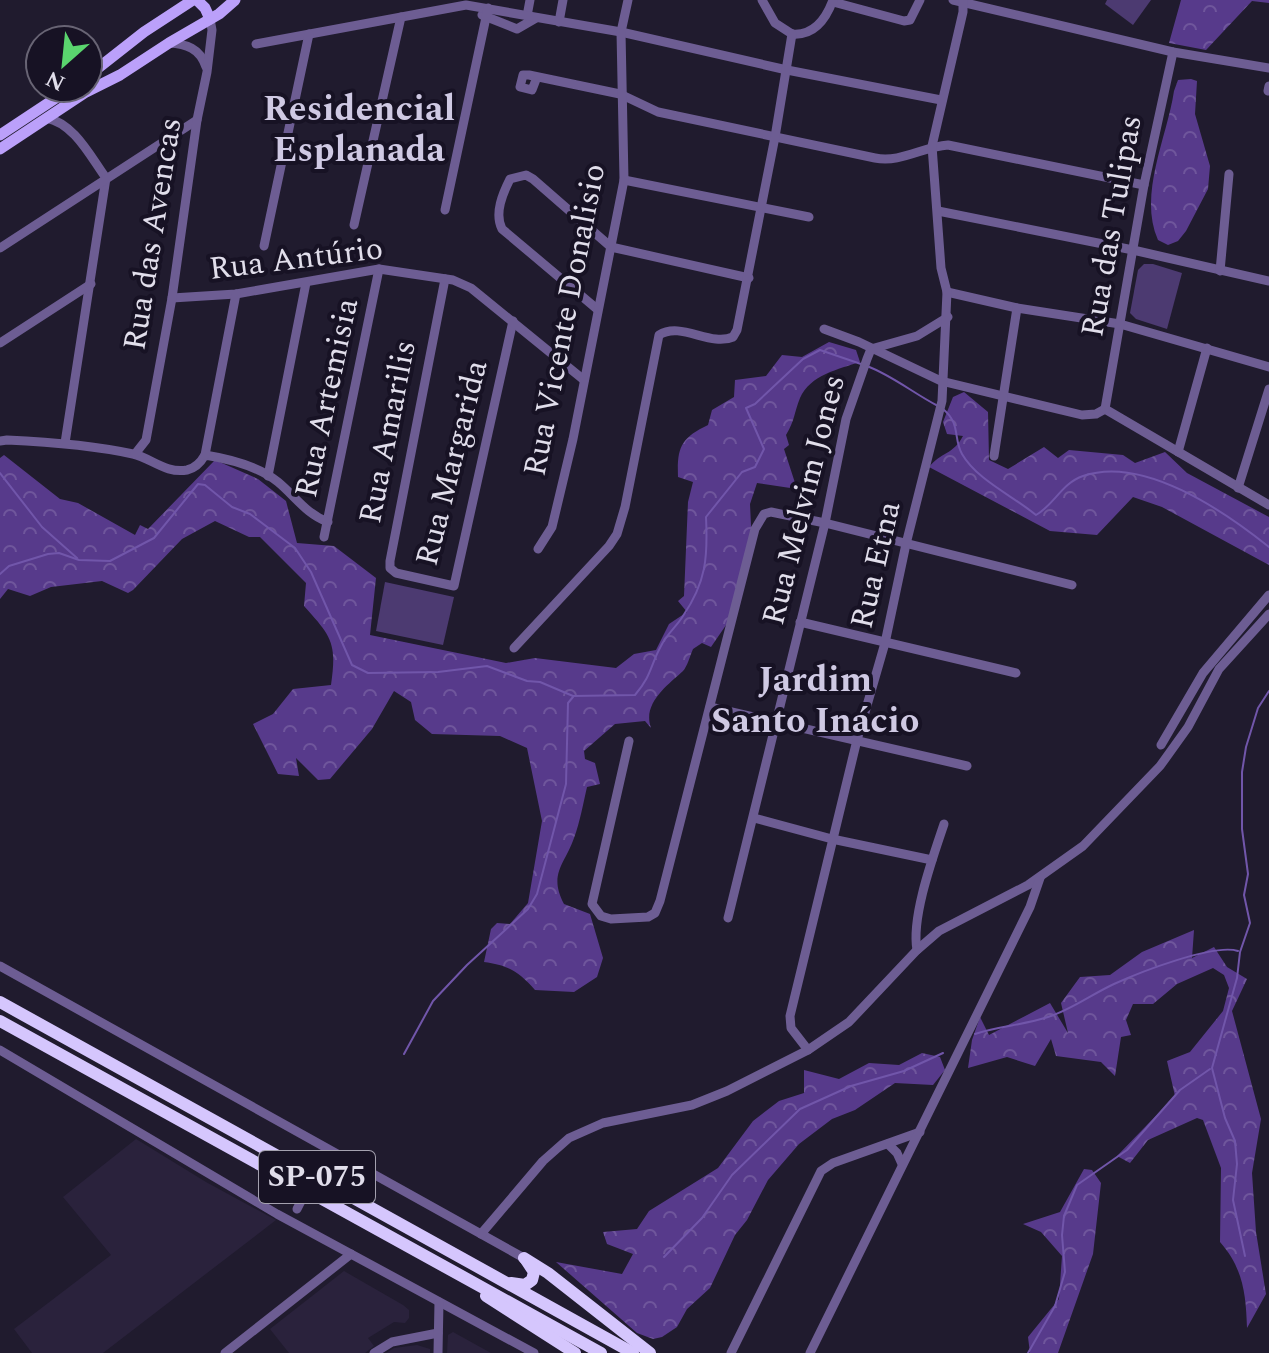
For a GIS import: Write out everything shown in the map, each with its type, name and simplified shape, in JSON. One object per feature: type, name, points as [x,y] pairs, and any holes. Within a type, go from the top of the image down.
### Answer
[{"type":"highway","name":"SP-075","points":[[0,1002],[633,1353]]},
{"type":"highway","name":"SP-075","points":[[0,1021],[601,1353]]},
{"type":"highway","points":[[506,1282],[525,1285],[532,1280],[534,1272],[524,1258]]},
{"type":"highway","points":[[524,1258],[548,1273],[650,1353]]},
{"type":"highway","points":[[451,1270],[575,1353]]},
{"type":"main road","points":[[104,63],[144,32],[195,0],[205,8],[210,19]]},
{"type":"main road","points":[[0,149],[86,92],[129,70],[210,19],[235,0]]},
{"type":"main road","points":[[144,32],[144,48],[157,51]]},
{"type":"main road","points":[[0,135],[47,104]]},
{"type":"street","points":[[530,0],[532,17]]},
{"type":"street","points":[[559,22],[563,0]]},
{"type":"street","name":"Rua Vicente Donalisio","points":[[538,549],[552,527],[624,180],[621,32],[628,0]]},
{"type":"street","points":[[762,0],[775,23],[792,34],[806,33],[819,25],[833,1],[907,21],[920,0]]},
{"type":"street","points":[[953,0],[1173,52],[1269,68]]},
{"type":"street","points":[[948,317],[947,292],[941,268],[932,146],[963,1]]},
{"type":"street","points":[[256,44],[466,5],[517,29],[532,17],[621,32],[787,70],[941,100]]},
{"type":"street","points":[[445,210],[487,13]]},
{"type":"street","points":[[354,225],[401,17]]},
{"type":"street","name":"Rua das Avencas","points":[[135,454],[146,440],[172,298],[197,120],[207,72],[212,30],[210,19]]},
{"type":"street","points":[[264,246],[309,34]]},
{"type":"street","points":[[514,648],[617,534],[628,493],[656,342],[664,331],[721,340],[733,337],[737,330],[792,34]]},
{"type":"street","points":[[169,43],[192,47],[204,60],[207,72]]},
{"type":"street","name":"Rua das Tulipas","points":[[1105,409],[1144,185],[1173,52]]},
{"type":"street","points":[[537,77],[620,94],[658,112],[888,161],[932,146],[948,145],[1144,185]]},
{"type":"street","points":[[46,118],[67,127],[106,178],[65,443]]},
{"type":"street","points":[[0,248],[197,120]]},
{"type":"street","points":[[1220,271],[1229,174]]},
{"type":"street","points":[[597,309],[511,238],[499,222],[507,184],[516,175],[533,179],[611,247],[749,278]]},
{"type":"street","points":[[624,180],[809,217]]},
{"type":"street","points":[[938,211],[1269,281]]},
{"type":"street","name":"Rua Antúrio","points":[[172,298],[236,294],[379,269],[463,282],[584,380]]},
{"type":"street","name":"Rua Artemisia","points":[[324,537],[379,269]]},
{"type":"street","name":"Rua Amarilis","points":[[415,577],[393,571],[390,561],[445,279]]},
{"type":"street","points":[[268,476],[306,283]]},
{"type":"street","points":[[0,343],[91,284]]},
{"type":"street","points":[[947,292],[1017,308],[1120,324],[1269,367]]},
{"type":"street","points":[[0,441],[65,443],[135,454],[157,465],[178,470],[196,466],[205,455],[236,294]]},
{"type":"street","points":[[994,456],[1017,308]]},
{"type":"street","name":"Rua Melvim Jones","points":[[728,918],[825,523],[846,419],[863,369],[869,354],[917,336],[948,317]]},
{"type":"street","name":"Rua Etna","points":[[808,1050],[791,1028],[790,1016],[857,740],[885,643],[942,401],[941,381],[948,317]]},
{"type":"street","name":"Rua Margarida","points":[[415,577],[454,586],[513,321]]},
{"type":"street","points":[[824,329],[869,354],[941,381],[1082,415],[1096,414],[1105,409],[1269,505]]},
{"type":"street","points":[[1178,452],[1207,348]]},
{"type":"street","points":[[1238,488],[1269,389]]},
{"type":"street","points":[[205,455],[237,462],[268,476],[312,516],[328,522]]},
{"type":"street","points":[[629,741],[592,904],[601,916],[611,919],[648,917],[655,913],[660,901],[755,529],[761,516],[771,512],[825,523],[1072,585]]},
{"type":"street","points":[[1161,745],[1203,673],[1269,595]]},
{"type":"street","points":[[481,1234],[543,1161],[569,1138],[603,1123],[692,1105],[751,1080],[808,1050],[856,1015],[939,931],[1041,877],[1098,832],[1160,766],[1188,727],[1219,669],[1269,614]]},
{"type":"street","points":[[800,622],[1016,673]]},
{"type":"street","points":[[710,707],[967,766]]},
{"type":"street","points":[[754,818],[832,839],[932,860]]},
{"type":"street","points":[[917,950],[914,935],[944,824]]},
{"type":"street","points":[[810,1353],[1030,907],[1041,877]]},
{"type":"street","points":[[0,966],[524,1258]]},
{"type":"street","points":[[0,1050],[291,1221],[534,1353]]},
{"type":"street","points":[[731,1353],[821,1171],[833,1163],[920,1132]]},
{"type":"street","points":[[888,1144],[902,1164]]},
{"type":"street","points":[[291,1221],[328,1149]]},
{"type":"street","points":[[225,1353],[351,1254]]},
{"type":"street","points":[[438,1353],[439,1302]]},
{"type":"street","points":[[374,1353],[392,1342],[438,1333]]},
{"type":"shaded area","points":[[1107,0],[1151,0],[1133,25],[1105,4]]},
{"type":"shaded area","points":[[1144,264],[1182,273],[1167,329],[1136,319],[1130,313],[1138,270]]},
{"type":"shaded area","points":[[385,582],[454,597],[443,645],[376,631]]},
{"type":"shaded area","points":[[136,1139],[276,1220],[103,1353],[32,1353],[14,1329],[111,1255],[63,1197]]},
{"type":"shaded area","points":[[344,1271],[403,1305],[409,1310],[409,1318],[405,1323],[394,1322],[368,1338],[374,1346],[365,1353],[289,1353],[270,1329]]},
{"type":"shaded area","points":[[453,1332],[491,1353],[447,1353],[448,1335]]},
{"type":"shaded area","points":[[417,1345],[430,1349],[430,1353],[386,1353],[394,1348]]},
{"type":"green space","points":[[1181,0],[1269,0],[1269,3],[1252,1],[1206,50],[1169,43]]},
{"type":"green space","points":[[1178,80],[1197,81],[1195,114],[1210,166],[1208,189],[1186,231],[1178,241],[1168,245],[1158,240],[1153,222],[1152,185]]},
{"type":"green space","points":[[829,342],[856,350],[860,362],[818,378],[800,398],[786,435],[789,445],[784,449],[797,489],[757,483],[750,504],[752,547],[737,609],[711,647],[702,643],[693,649],[684,669],[658,695],[650,711],[651,728],[645,721],[615,724],[584,751],[585,759],[595,763],[600,784],[587,787],[578,826],[560,870],[558,885],[564,904],[590,914],[603,958],[597,977],[574,992],[535,990],[512,970],[484,962],[491,929],[497,923],[510,924],[528,903],[542,821],[527,748],[500,736],[432,734],[415,720],[411,702],[394,691],[372,729],[330,779],[318,780],[296,758],[299,776],[278,774],[253,724],[273,714],[293,689],[331,685],[333,659],[330,641],[304,606],[306,583],[260,537],[249,537],[215,521],[182,539],[128,593],[102,581],[51,587],[30,596],[8,589],[0,599],[0,458],[4,455],[60,499],[78,503],[135,535],[140,525],[148,529],[215,460],[258,479],[286,501],[297,543],[334,546],[376,578],[370,635],[506,663],[535,658],[616,668],[634,654],[656,650],[669,624],[687,612],[678,601],[684,596],[688,502],[693,482],[678,477],[682,445],[692,434],[708,425],[712,410],[734,397],[735,380],[766,376],[782,355],[802,357]]},
{"type":"green space","points":[[964,392],[988,412],[989,460],[1008,469],[1044,447],[1058,458],[1069,450],[1123,455],[1135,463],[1165,452],[1187,473],[1269,517],[1269,565],[1162,507],[1133,497],[1097,535],[1050,531],[929,467],[955,447],[963,436],[947,434],[943,422],[953,397]]},
{"type":"green space","points":[[1194,930],[1192,958],[1214,947],[1227,967],[1247,979],[1232,1011],[1261,1119],[1252,1173],[1256,1232],[1266,1294],[1247,1328],[1242,1282],[1234,1262],[1220,1242],[1221,1168],[1203,1120],[1197,1118],[1148,1140],[1130,1163],[1117,1156],[1175,1096],[1167,1061],[1190,1052],[1223,1011],[1229,988],[1224,975],[1213,968],[1177,984],[1153,1004],[1133,1004],[1126,1020],[1131,1035],[1121,1037],[1115,1076],[1101,1062],[1056,1056],[1051,1039],[1035,1066],[1007,1057],[968,1068],[972,1040],[980,1017],[989,1035],[1050,1003],[1068,1033],[1061,1003],[1080,977],[1110,975],[1142,952]]},
{"type":"green space","points":[[922,1053],[940,1057],[945,1070],[933,1085],[895,1083],[855,1110],[832,1119],[799,1144],[768,1180],[747,1220],[735,1235],[710,1288],[687,1309],[677,1327],[662,1337],[653,1339],[637,1333],[556,1262],[622,1274],[633,1254],[607,1244],[603,1232],[637,1229],[649,1211],[718,1168],[753,1121],[779,1101],[804,1093],[804,1070],[839,1079],[869,1063],[899,1065]]},
{"type":"green space","points":[[1084,1169],[1092,1170],[1101,1183],[1093,1254],[1058,1353],[1030,1353],[1028,1337],[1059,1299],[1062,1256],[1041,1232],[1023,1224],[1060,1212]]},
{"type":"waterway","points":[[0,574],[9,566],[48,554],[59,553],[79,560],[110,561],[154,538],[198,484],[205,485],[232,507],[250,514],[295,548],[311,572],[352,665],[368,673],[438,672],[487,666],[573,696],[635,695],[648,676],[663,642],[681,620],[697,592],[706,557],[706,517],[742,472],[755,467],[764,449],[746,408],[755,404],[803,359],[820,350],[861,364]]},
{"type":"waterway","points":[[867,366],[938,406]]},
{"type":"waterway","points":[[943,409],[955,426],[959,448],[969,463],[986,480],[1036,515],[1076,479],[1106,472],[1131,473],[1182,490],[1269,547]]},
{"type":"waterway","points":[[0,473],[42,527],[77,558]]},
{"type":"waterway","points":[[1245,1256],[1233,1200],[1237,1164],[1235,1141],[1225,1118],[1212,1068],[1250,923],[1244,895],[1248,874],[1242,829],[1242,772],[1258,708],[1269,691]]},
{"type":"waterway","points":[[404,1054],[433,1001],[528,909],[537,894],[566,784],[568,703],[573,697]]},
{"type":"waterway","points":[[975,1034],[1057,1014],[1114,984],[1176,960],[1212,951],[1238,951]]},
{"type":"waterway","points":[[664,1257],[702,1218],[732,1175],[800,1109],[851,1086],[904,1071],[943,1053]]},
{"type":"waterway","points":[[1028,1353],[1055,1306],[1065,1272],[1064,1216],[1077,1185],[1127,1150],[1180,1090],[1210,1069]]},
{"type":"district","name":"Residencial Esplanada","points":[[359,130]]},
{"type":"district","name":"Jardim Santo Inácio","points":[[815,700]]}]
